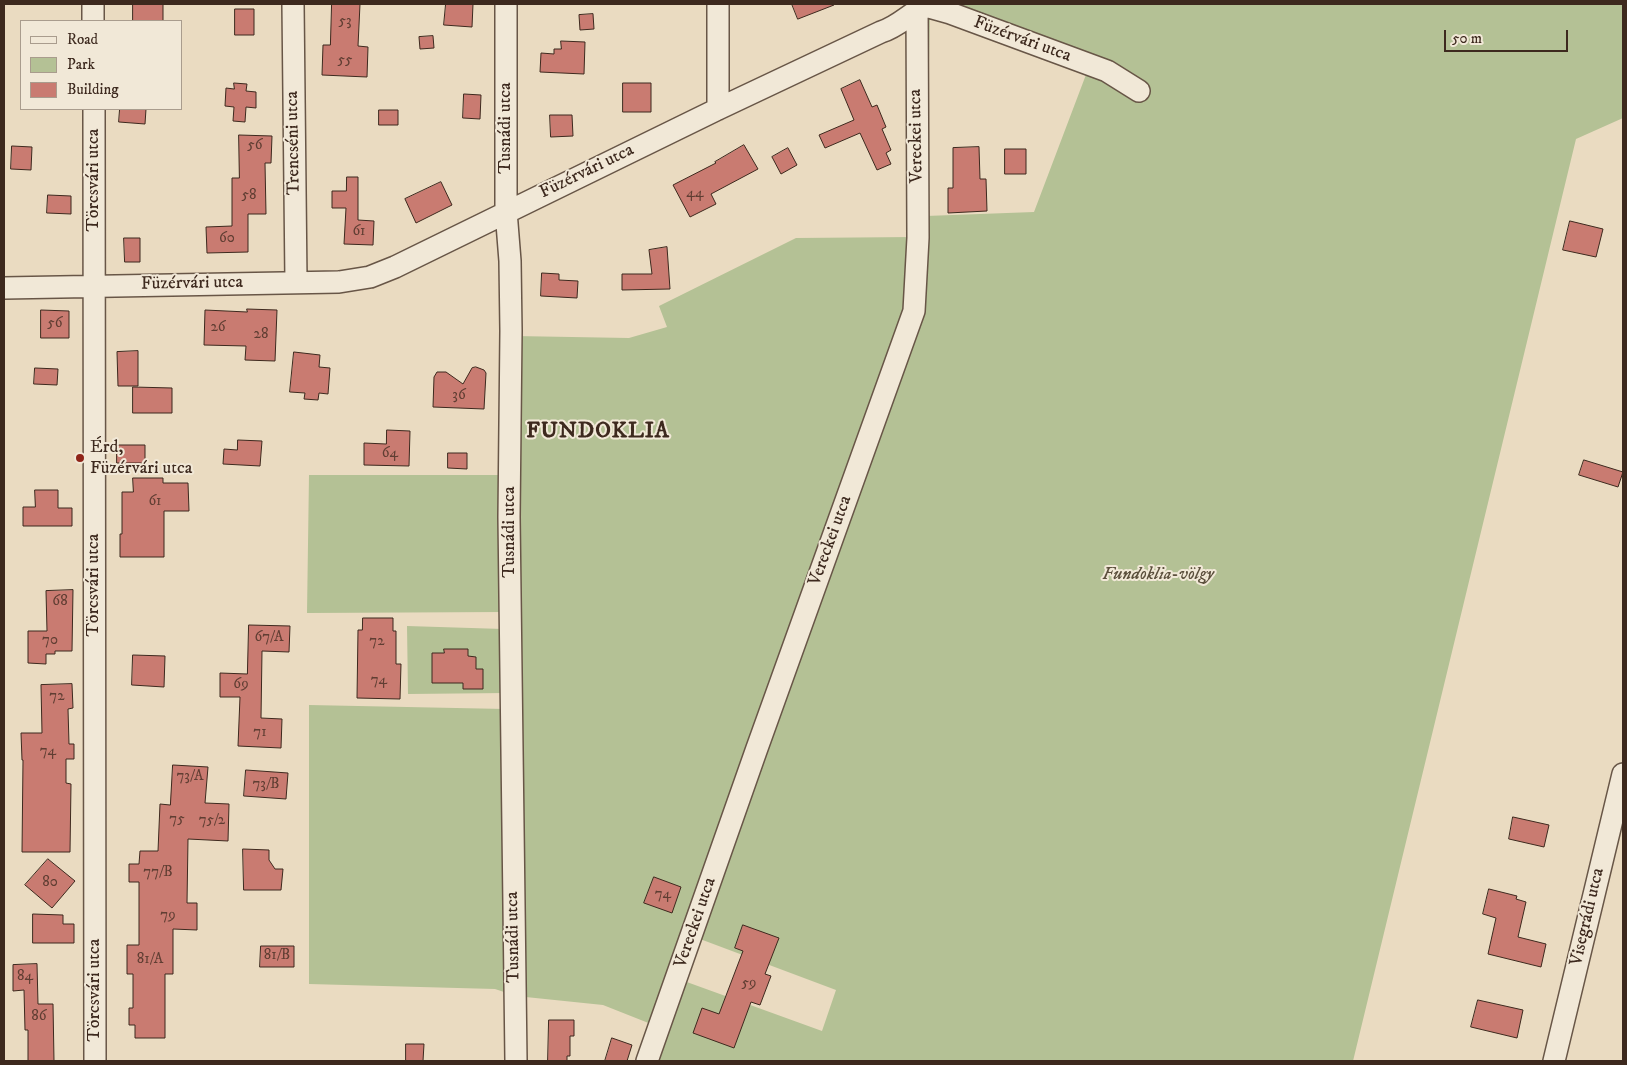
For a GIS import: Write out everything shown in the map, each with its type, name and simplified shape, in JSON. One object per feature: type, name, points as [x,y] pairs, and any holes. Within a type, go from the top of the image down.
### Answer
[{"type":"street","points":[[93,4],[93,20]]},
{"type":"street","name":"Trencséni utca","points":[[293,4],[296,282]]},
{"type":"street","name":"Tusnádi utca","points":[[506,4],[506,211],[510,261],[510,517],[516,1061]]},
{"type":"street","points":[[718,4],[718,108]]},
{"type":"street","name":"Füzérvári utca","points":[[4,288],[339,282],[370,277],[395,267],[718,108],[881,32],[892,29],[916,7],[925,6],[978,23],[1106,71],[1139,91]]},
{"type":"street","name":"Vereckei utca","points":[[647,1061],[762,732],[914,311],[918,238],[916,7]]},
{"type":"street","name":"Törcsvári utca","points":[[94,110],[95,1061]]},
{"type":"street","name":"Visegrádi utca","points":[[1554,1061],[1623,774]]},
{"type":"green space","name":"Fundoklia-völgy","points":[[922,4],[1623,4],[1623,118],[1576,139],[1353,1061],[638,1061],[651,1024],[603,1005],[516,996],[495,989],[309,984],[309,705],[505,709],[506,693],[408,694],[407,626],[503,629],[504,612],[307,613],[309,475],[513,475],[514,336],[629,338],[667,327],[659,306],[796,238],[914,237]],"holes":[[[930,11],[1087,72],[1034,212],[926,216]],[[700,939],[836,990],[822,1031],[684,981]]]},
{"type":"building","points":[[133,4],[163,4],[163,20],[133,20]]},
{"type":"building","points":[[332,4],[360,4],[358,46],[368,47],[367,77],[322,75],[323,45],[330,45]]},
{"type":"building","points":[[446,4],[473,4],[472,27],[444,25]]},
{"type":"building","points":[[792,4],[834,4],[834,5],[798,19]]},
{"type":"building","points":[[235,9],[254,9],[254,35],[235,35]]},
{"type":"building","points":[[593,14],[594,29],[580,30],[579,15]]},
{"type":"building","points":[[433,36],[434,48],[420,49],[419,37]]},
{"type":"building","points":[[561,41],[585,42],[584,74],[540,72],[541,53],[554,54],[554,49],[561,49]]},
{"type":"building","points":[[860,80],[872,107],[877,105],[886,127],[882,129],[891,150],[886,153],[891,164],[877,170],[860,133],[825,148],[819,135],[854,120],[841,89]]},
{"type":"building","points":[[234,83],[247,84],[246,91],[256,92],[256,108],[246,107],[245,122],[233,121],[234,107],[225,106],[226,88],[234,89]]},
{"type":"building","points":[[623,83],[651,83],[651,112],[623,112]]},
{"type":"building","points":[[464,94],[481,95],[480,119],[463,118]]},
{"type":"building","points":[[120,110],[146,110],[145,124],[119,122]]},
{"type":"building","points":[[379,110],[398,110],[398,125],[379,125]]},
{"type":"building","points":[[550,115],[572,115],[573,136],[551,137]]},
{"type":"building","points":[[239,135],[272,136],[271,163],[265,163],[266,214],[248,214],[248,252],[207,253],[206,227],[232,226],[232,178],[239,178]]},
{"type":"building","points":[[744,145],[758,169],[711,194],[716,204],[690,217],[673,185],[716,163]]},
{"type":"building","points":[[12,146],[32,147],[31,170],[11,169]]},
{"type":"building","points":[[979,147],[980,179],[986,179],[987,211],[948,213],[948,188],[953,188],[953,148]]},
{"type":"building","points":[[788,148],[797,165],[781,174],[772,157]]},
{"type":"building","points":[[1005,149],[1026,149],[1026,174],[1005,174]]},
{"type":"building","points":[[347,177],[358,177],[358,220],[374,221],[373,245],[344,244],[346,208],[332,208],[332,191],[346,191]]},
{"type":"building","points":[[441,182],[452,205],[416,223],[405,199]]},
{"type":"building","points":[[48,195],[71,196],[71,214],[47,213]]},
{"type":"building","points":[[1570,221],[1603,229],[1596,257],[1563,250]]},
{"type":"building","points":[[124,238],[140,238],[140,262],[125,262]]},
{"type":"building","points":[[667,247],[670,289],[622,290],[622,274],[652,274],[649,250]]},
{"type":"building","points":[[542,273],[559,274],[559,280],[578,281],[577,298],[541,296]]},
{"type":"building","points":[[247,309],[277,310],[275,361],[245,360],[246,346],[204,345],[205,310],[247,312]]},
{"type":"building","points":[[41,310],[69,311],[69,338],[41,338]]},
{"type":"building","points":[[138,351],[138,386],[118,386],[117,352]]},
{"type":"building","points":[[294,352],[320,355],[319,367],[330,368],[328,394],[319,393],[318,400],[304,399],[305,393],[290,392]]},
{"type":"building","points":[[476,367],[484,370],[486,373],[484,409],[433,407],[434,377],[437,372],[446,372],[463,384],[472,368]]},
{"type":"building","points":[[35,368],[58,369],[57,385],[34,384]]},
{"type":"building","points":[[133,387],[172,388],[172,413],[133,413]]},
{"type":"building","points":[[387,430],[410,431],[409,466],[364,465],[364,443],[386,444]]},
{"type":"building","points":[[238,440],[262,441],[260,466],[223,464],[224,449],[237,450]]},
{"type":"building","points":[[117,445],[145,445],[145,463],[117,463]]},
{"type":"building","points":[[448,453],[467,453],[467,469],[448,468]]},
{"type":"building","points":[[1584,460],[1623,472],[1618,487],[1579,475]]},
{"type":"building","points":[[133,478],[163,478],[163,483],[188,483],[189,511],[164,511],[164,557],[120,557],[122,492],[133,492]]},
{"type":"building","points":[[35,490],[58,490],[58,508],[72,508],[72,526],[23,526],[23,507],[35,507]]},
{"type":"building","points":[[73,590],[72,651],[55,651],[55,654],[46,654],[46,664],[28,663],[28,631],[47,631],[46,591]]},
{"type":"building","points":[[363,618],[393,618],[393,631],[396,631],[396,664],[401,664],[400,699],[357,698],[358,630],[362,630]]},
{"type":"building","points":[[249,625],[290,626],[289,652],[262,651],[261,718],[282,719],[281,748],[238,746],[240,697],[220,697],[220,673],[247,674]]},
{"type":"building","points":[[444,649],[468,649],[468,656],[476,657],[476,669],[483,669],[483,689],[463,689],[463,683],[432,683],[432,653],[444,653]]},
{"type":"building","points":[[133,655],[165,656],[164,687],[132,685]]},
{"type":"building","points":[[72,684],[73,708],[68,709],[69,744],[74,744],[74,759],[66,759],[66,783],[71,784],[70,852],[22,852],[23,760],[21,733],[42,733],[41,685]]},
{"type":"building","points":[[173,765],[208,767],[205,803],[229,804],[228,841],[188,839],[187,903],[197,903],[197,930],[173,929],[173,974],[165,974],[165,1038],[135,1038],[135,1025],[129,1025],[129,1008],[133,1008],[133,974],[127,974],[127,945],[139,945],[139,882],[129,882],[129,864],[139,864],[140,851],[158,851],[160,804],[170,805]]},
{"type":"building","points":[[246,770],[288,773],[286,799],[244,796]]},
{"type":"building","points":[[1513,817],[1549,825],[1544,847],[1509,839]]},
{"type":"building","points":[[243,849],[269,850],[269,860],[275,869],[283,869],[281,890],[244,890]]},
{"type":"building","points":[[48,859],[75,881],[52,908],[25,885]]},
{"type":"building","points":[[654,877],[681,887],[672,913],[644,903]]},
{"type":"building","points":[[1489,889],[1517,896],[1516,899],[1526,902],[1518,937],[1546,944],[1541,967],[1488,954],[1496,918],[1483,914]]},
{"type":"building","points":[[33,914],[63,915],[63,924],[74,924],[74,943],[33,943]]},
{"type":"building","points":[[743,925],[779,938],[765,974],[771,976],[760,1005],[751,1002],[734,1048],[693,1033],[702,1008],[719,1014],[743,951],[735,948]]},
{"type":"building","points":[[261,946],[294,946],[294,967],[260,967]]},
{"type":"building","points":[[37,964],[38,1004],[53,1004],[54,1061],[28,1061],[28,1030],[25,1030],[24,990],[13,991],[13,965]]},
{"type":"building","points":[[1478,1000],[1523,1010],[1517,1038],[1471,1027]]},
{"type":"building","points":[[549,1020],[574,1020],[574,1036],[570,1036],[570,1056],[567,1056],[567,1061],[548,1061]]},
{"type":"building","points":[[612,1038],[632,1045],[627,1061],[605,1061]]},
{"type":"building","points":[[406,1044],[424,1044],[423,1061],[406,1061]]},
{"type":"place","name":"Érd, Füzérvári utca","points":[[80,458]]},
{"type":"district","name":"FUNDOKLIA","points":[[598,432]]}]
